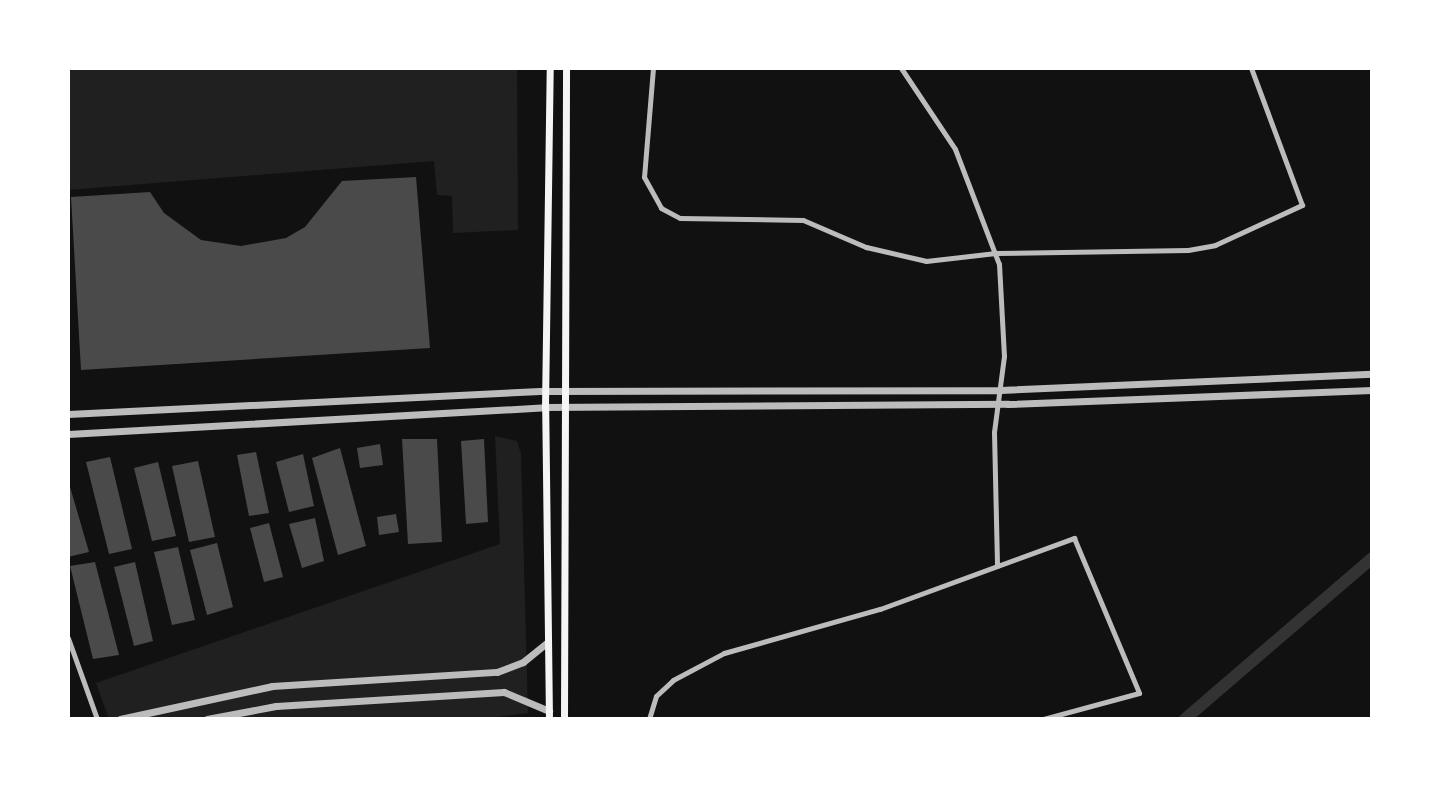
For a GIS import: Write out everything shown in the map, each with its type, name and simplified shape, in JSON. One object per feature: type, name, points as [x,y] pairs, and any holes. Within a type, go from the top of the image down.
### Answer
[{"type":"main road","points":[[549,715],[545,391],[550,68]]},
{"type":"main road","points":[[564,719],[566,68]]},
{"type":"street","points":[[653,68],[644,177],[661,208],[680,218],[803,220],[895,257],[926,261],[996,253],[1188,250],[1215,245],[1302,205],[1251,68]]},
{"type":"street","points":[[901,68],[955,149],[996,253],[1004,356],[998,404],[997,566]]},
{"type":"street","points":[[68,414],[545,391],[1000,390],[1372,374]]},
{"type":"street","points":[[68,434],[545,407],[998,404],[1372,390]]},
{"type":"street","points":[[649,719],[656,696],[673,680],[724,653],[880,609],[1074,538],[1139,693],[1043,719]]},
{"type":"street","points":[[68,638],[97,719]]},
{"type":"street","points":[[120,719],[272,686],[497,672],[523,662],[548,642]]},
{"type":"street","points":[[207,719],[276,706],[504,692],[549,715]]},
{"type":"shaded area","points":[[68,68],[517,68],[518,230],[453,233],[452,196],[437,195],[434,161],[68,190]]},
{"type":"shaded area","points":[[495,436],[517,441],[521,454],[528,713],[479,719],[109,719],[96,683],[500,544]]},
{"type":"building","points":[[416,177],[430,348],[81,370],[71,197],[150,192],[164,213],[201,240],[241,246],[286,238],[305,227],[342,181]]},
{"type":"building","points":[[402,439],[437,439],[442,542],[408,544]]},
{"type":"building","points":[[484,439],[488,522],[466,524],[461,441]]},
{"type":"building","points":[[380,444],[383,465],[360,468],[357,448]]},
{"type":"building","points":[[340,448],[366,546],[338,555],[312,458]]},
{"type":"building","points":[[256,452],[269,513],[249,516],[237,455]]},
{"type":"building","points":[[303,454],[314,506],[289,512],[276,462]]},
{"type":"building","points":[[110,457],[132,549],[109,554],[86,462]]},
{"type":"building","points":[[198,461],[215,537],[189,542],[172,466]]},
{"type":"building","points":[[158,462],[176,536],[152,541],[134,468]]},
{"type":"building","points":[[68,480],[89,552],[68,557]]},
{"type":"building","points":[[396,514],[399,532],[379,535],[377,517]]},
{"type":"building","points":[[315,518],[324,561],[302,568],[289,524]]},
{"type":"building","points":[[269,523],[283,577],[264,582],[250,528]]},
{"type":"building","points":[[217,543],[233,607],[207,615],[190,550]]},
{"type":"building","points":[[178,547],[195,620],[172,625],[154,552]]},
{"type":"building","points":[[95,562],[119,655],[93,659],[70,566]]},
{"type":"building","points":[[135,562],[153,641],[134,646],[114,567]]},
{"type":"waterway","points":[[1185,719],[1372,558]]}]
